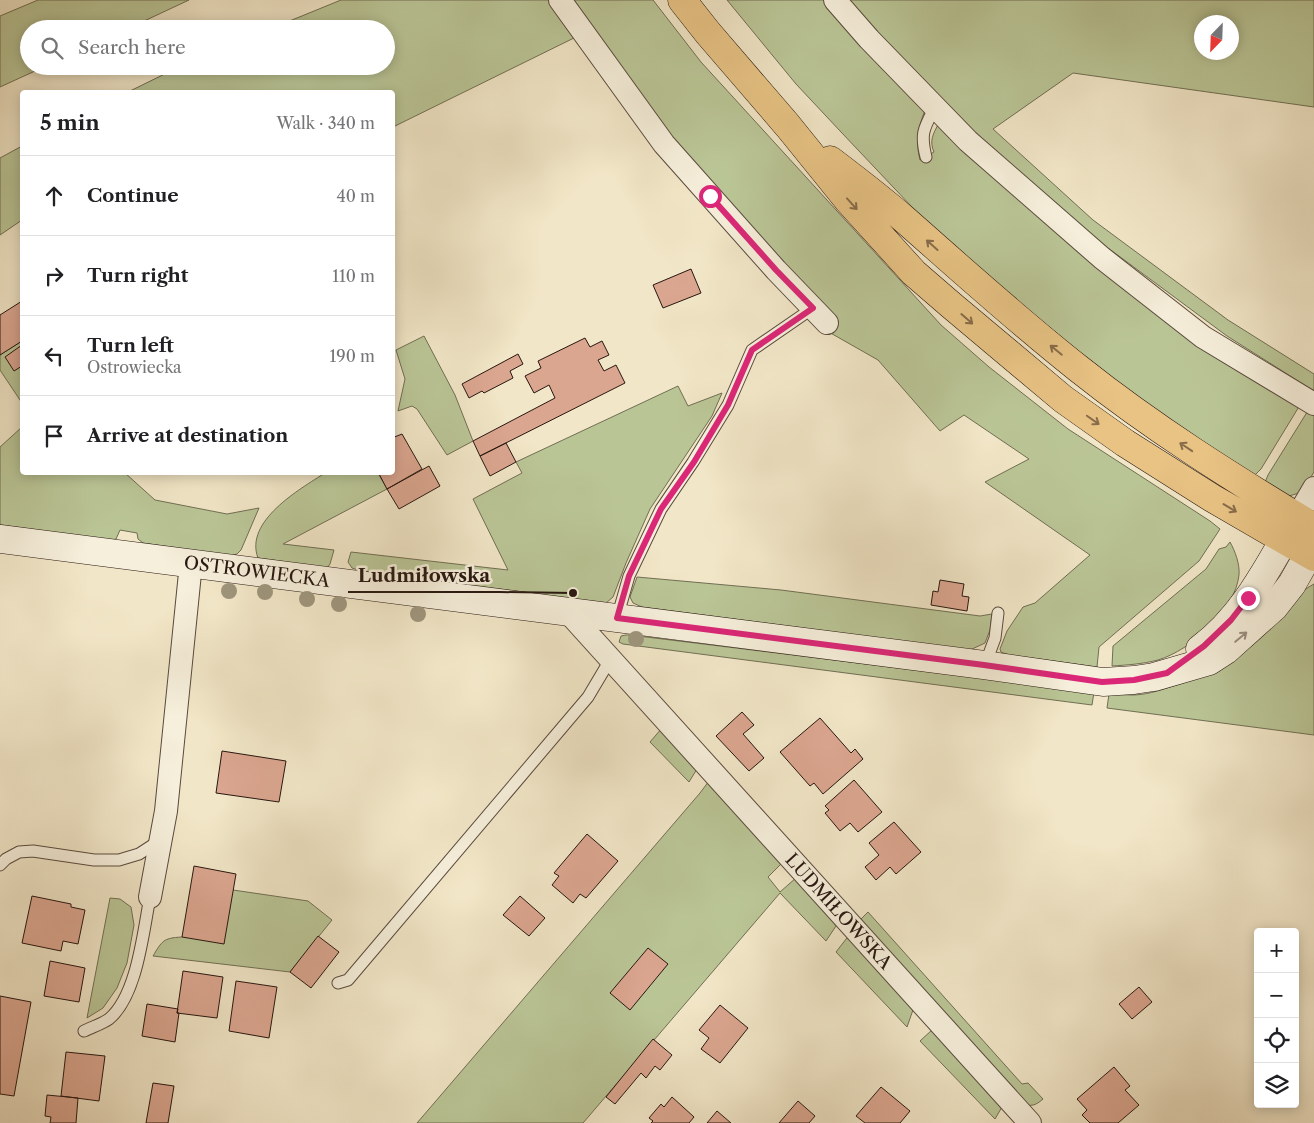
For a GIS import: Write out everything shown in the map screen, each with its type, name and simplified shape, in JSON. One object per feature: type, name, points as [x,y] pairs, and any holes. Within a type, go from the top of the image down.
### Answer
[{"type":"main road","points":[[682,0],[847,199],[914,273],[1063,399],[1125,443],[1212,498],[1298,528],[1312,552]]},
{"type":"street","points":[[560,0],[664,144],[776,270],[820,316]]},
{"type":"street","points":[[835,0],[869,39],[968,141],[1102,258],[1203,337],[1314,404]]},
{"type":"street","points":[[1298,528],[1314,488]]},
{"type":"street","name":"OSTROWIECKA","points":[[1167,673],[1204,646],[1231,620],[1298,528]]},
{"type":"street","name":"OSTROWIECKA","points":[[0,539],[984,665],[1102,682],[1134,680],[1209,661],[1226,650],[1274,607],[1292,584],[1312,552]]},
{"type":"street","points":[[150,898],[166,811],[190,563]]},
{"type":"street","name":"LUDMIŁOWSKA","points":[[567,611],[1030,1123]]},
{"type":"lane","points":[[926,157],[922,141],[924,128],[935,107]]},
{"type":"lane","points":[[617,618],[629,576],[661,509],[694,462],[728,405],[752,350],[820,316]]},
{"type":"lane","points":[[984,665],[995,638],[998,613]]},
{"type":"lane","points":[[338,983],[348,980],[588,697],[610,660]]},
{"type":"lane","points":[[0,865],[18,852],[33,851],[94,860],[119,860],[139,854],[160,840]]},
{"type":"lane","points":[[84,1031],[108,1019],[122,1005],[132,986],[150,898]]},
{"type":"green space","points":[[38,0],[189,0],[146,20],[20,20],[20,75],[26,75],[0,87],[0,16]]},
{"type":"green space","points":[[341,0],[552,0],[578,36],[395,126],[395,90],[132,90],[163,75],[395,75],[395,20],[292,20]]},
{"type":"green space","points":[[569,0],[653,0],[701,62],[941,325],[989,367],[1068,429],[1220,529],[1199,561],[1099,647],[1097,667],[1009,655],[1001,652],[1000,649],[1007,631],[1023,607],[1035,603],[1090,555],[985,482],[1029,459],[964,415],[940,431],[878,360],[820,327],[645,105]]},
{"type":"green space","points":[[727,0],[824,0],[925,110],[918,135],[920,160],[934,152],[932,138],[939,123],[1300,405],[1261,469],[1255,475],[1171,422],[1110,376],[971,264],[912,207],[796,84]]},
{"type":"green space","points":[[849,0],[1314,0],[1314,107],[1073,73],[993,129],[1093,220],[1228,320],[1314,374],[1314,391],[1227,336],[1104,245],[995,152],[872,28]]},
{"type":"green space","points":[[20,147],[20,221],[0,235],[0,158]]},
{"type":"green space","points":[[424,336],[455,395],[473,441],[447,455],[417,409],[412,406],[398,411],[405,379],[396,350]]},
{"type":"green space","points":[[20,342],[20,400],[0,370],[0,355]]},
{"type":"green space","points":[[678,386],[688,406],[722,393],[712,416],[650,509],[613,597],[606,603],[361,571],[352,568],[348,562],[351,552],[508,570],[473,499],[522,473],[516,462]]},
{"type":"green space","points":[[1309,409],[1314,413],[1314,472],[1299,493],[1289,496],[1263,487],[1268,475]]},
{"type":"green space","points":[[20,429],[20,475],[127,475],[155,500],[227,514],[259,508],[241,550],[231,556],[143,543],[138,539],[137,533],[120,530],[116,539],[111,540],[0,525],[0,447]]},
{"type":"green space","points":[[322,475],[379,475],[387,489],[283,544],[334,550],[327,568],[258,558],[256,544],[259,531],[266,519],[289,497]]},
{"type":"green space","points":[[1230,542],[1239,566],[1236,589],[1220,615],[1209,627],[1184,648],[1171,655],[1158,660],[1112,666],[1113,646],[1206,569],[1219,549],[1226,547]]},
{"type":"green space","points":[[637,577],[781,590],[980,616],[992,614],[990,630],[985,643],[970,650],[642,607],[633,603],[630,597]]},
{"type":"green space","points":[[1314,584],[1314,735],[1107,708],[1109,694],[1147,694],[1200,677],[1226,664],[1239,656],[1262,636],[1279,620],[1302,592]]},
{"type":"green space","points":[[626,635],[1094,692],[1092,705],[619,642],[621,636]]},
{"type":"green space","points":[[662,728],[697,769],[689,782],[650,742]]},
{"type":"green space","points":[[709,781],[782,863],[768,877],[780,892],[797,877],[838,923],[826,941],[780,893],[583,1123],[417,1123],[700,793]]},
{"type":"green space","points":[[233,890],[308,901],[332,920],[290,972],[153,956],[164,941],[182,937]]},
{"type":"green space","points":[[110,898],[120,899],[131,907],[134,925],[127,963],[117,988],[103,1008],[87,1018]]},
{"type":"green space","points":[[868,912],[1022,1084],[1028,1083],[1043,1099],[1033,1105],[1021,1103],[858,922]]},
{"type":"green space","points":[[850,934],[914,1007],[907,1027],[836,952]]},
{"type":"green space","points":[[933,1029],[1002,1107],[995,1119],[920,1041]]},
{"type":"building","points":[[691,269],[701,293],[663,308],[653,285]]},
{"type":"building","points":[[20,302],[20,342],[0,355],[0,315]]},
{"type":"building","points":[[585,338],[590,347],[602,341],[609,355],[598,360],[604,371],[616,365],[625,383],[480,456],[473,441],[555,398],[549,385],[534,393],[525,376],[541,368],[538,361]]},
{"type":"building","points":[[20,346],[20,367],[14,371],[5,357]]},
{"type":"building","points":[[518,354],[523,364],[510,371],[513,378],[484,393],[482,391],[469,398],[462,384]]},
{"type":"building","points":[[402,434],[422,469],[387,489],[380,475],[395,475],[395,437]]},
{"type":"building","points":[[506,443],[516,462],[490,476],[480,456]]},
{"type":"building","points":[[429,466],[440,486],[399,509],[387,489]]},
{"type":"building","points":[[940,580],[964,584],[962,596],[969,597],[967,611],[931,605],[933,591],[938,592]]},
{"type":"building","points":[[742,712],[754,725],[743,734],[764,758],[749,771],[716,736]]},
{"type":"building","points":[[820,718],[851,753],[855,749],[863,759],[823,794],[814,783],[810,786],[780,752]]},
{"type":"building","points":[[222,751],[286,761],[279,802],[216,793]]},
{"type":"building","points":[[854,780],[882,812],[858,832],[850,823],[840,831],[825,813],[829,810],[825,806]]},
{"type":"building","points":[[894,822],[921,852],[896,874],[890,867],[876,880],[865,867],[879,855],[869,843]]},
{"type":"building","points":[[587,834],[618,861],[586,898],[580,894],[573,903],[552,885],[559,876],[554,873]]},
{"type":"building","points":[[194,866],[236,874],[224,944],[182,937]]},
{"type":"building","points":[[32,896],[71,904],[71,907],[85,910],[78,944],[63,941],[61,951],[22,943]]},
{"type":"building","points":[[520,896],[545,918],[529,936],[503,915]]},
{"type":"building","points":[[318,936],[339,952],[311,988],[290,972]]},
{"type":"building","points":[[648,948],[668,964],[630,1010],[610,993]]},
{"type":"building","points":[[50,961],[85,968],[79,1002],[44,996]]},
{"type":"building","points":[[183,971],[223,977],[217,1018],[177,1013]]},
{"type":"building","points":[[236,981],[277,987],[269,1038],[229,1031]]},
{"type":"building","points":[[1139,987],[1152,1002],[1132,1019],[1119,1004]]},
{"type":"building","points":[[0,996],[31,1002],[14,1096],[0,1094]]},
{"type":"building","points":[[147,1004],[178,1009],[175,1042],[142,1036]]},
{"type":"building","points":[[720,1005],[748,1028],[720,1063],[701,1049],[709,1038],[699,1030]]},
{"type":"building","points":[[653,1039],[672,1055],[660,1070],[655,1066],[646,1078],[641,1073],[615,1104],[606,1097]]},
{"type":"building","points":[[66,1052],[105,1056],[99,1101],[61,1096]]},
{"type":"building","points":[[1114,1067],[1130,1086],[1125,1090],[1139,1105],[1118,1123],[1090,1123],[1082,1115],[1087,1110],[1077,1099]]},
{"type":"building","points":[[153,1083],[174,1086],[168,1123],[146,1123]]},
{"type":"building","points":[[881,1087],[910,1111],[900,1123],[865,1123],[856,1116]]},
{"type":"building","points":[[47,1095],[78,1098],[76,1123],[50,1123],[51,1117],[45,1116]]},
{"type":"building","points":[[672,1097],[694,1117],[689,1123],[651,1123],[653,1121],[649,1118],[661,1104],[664,1107]]},
{"type":"building","points":[[798,1101],[815,1116],[809,1123],[779,1123]]},
{"type":"building","points":[[717,1111],[731,1123],[707,1123]]},
{"type":"place","name":"Ludmiłowska","points":[[573,593]]},
{"type":"route","points":[[710,196],[776,270],[813,308],[752,350],[728,405],[694,462],[661,509],[629,576],[617,618],[1102,682],[1134,680],[1167,673],[1204,646],[1231,620],[1248,598]]}]
